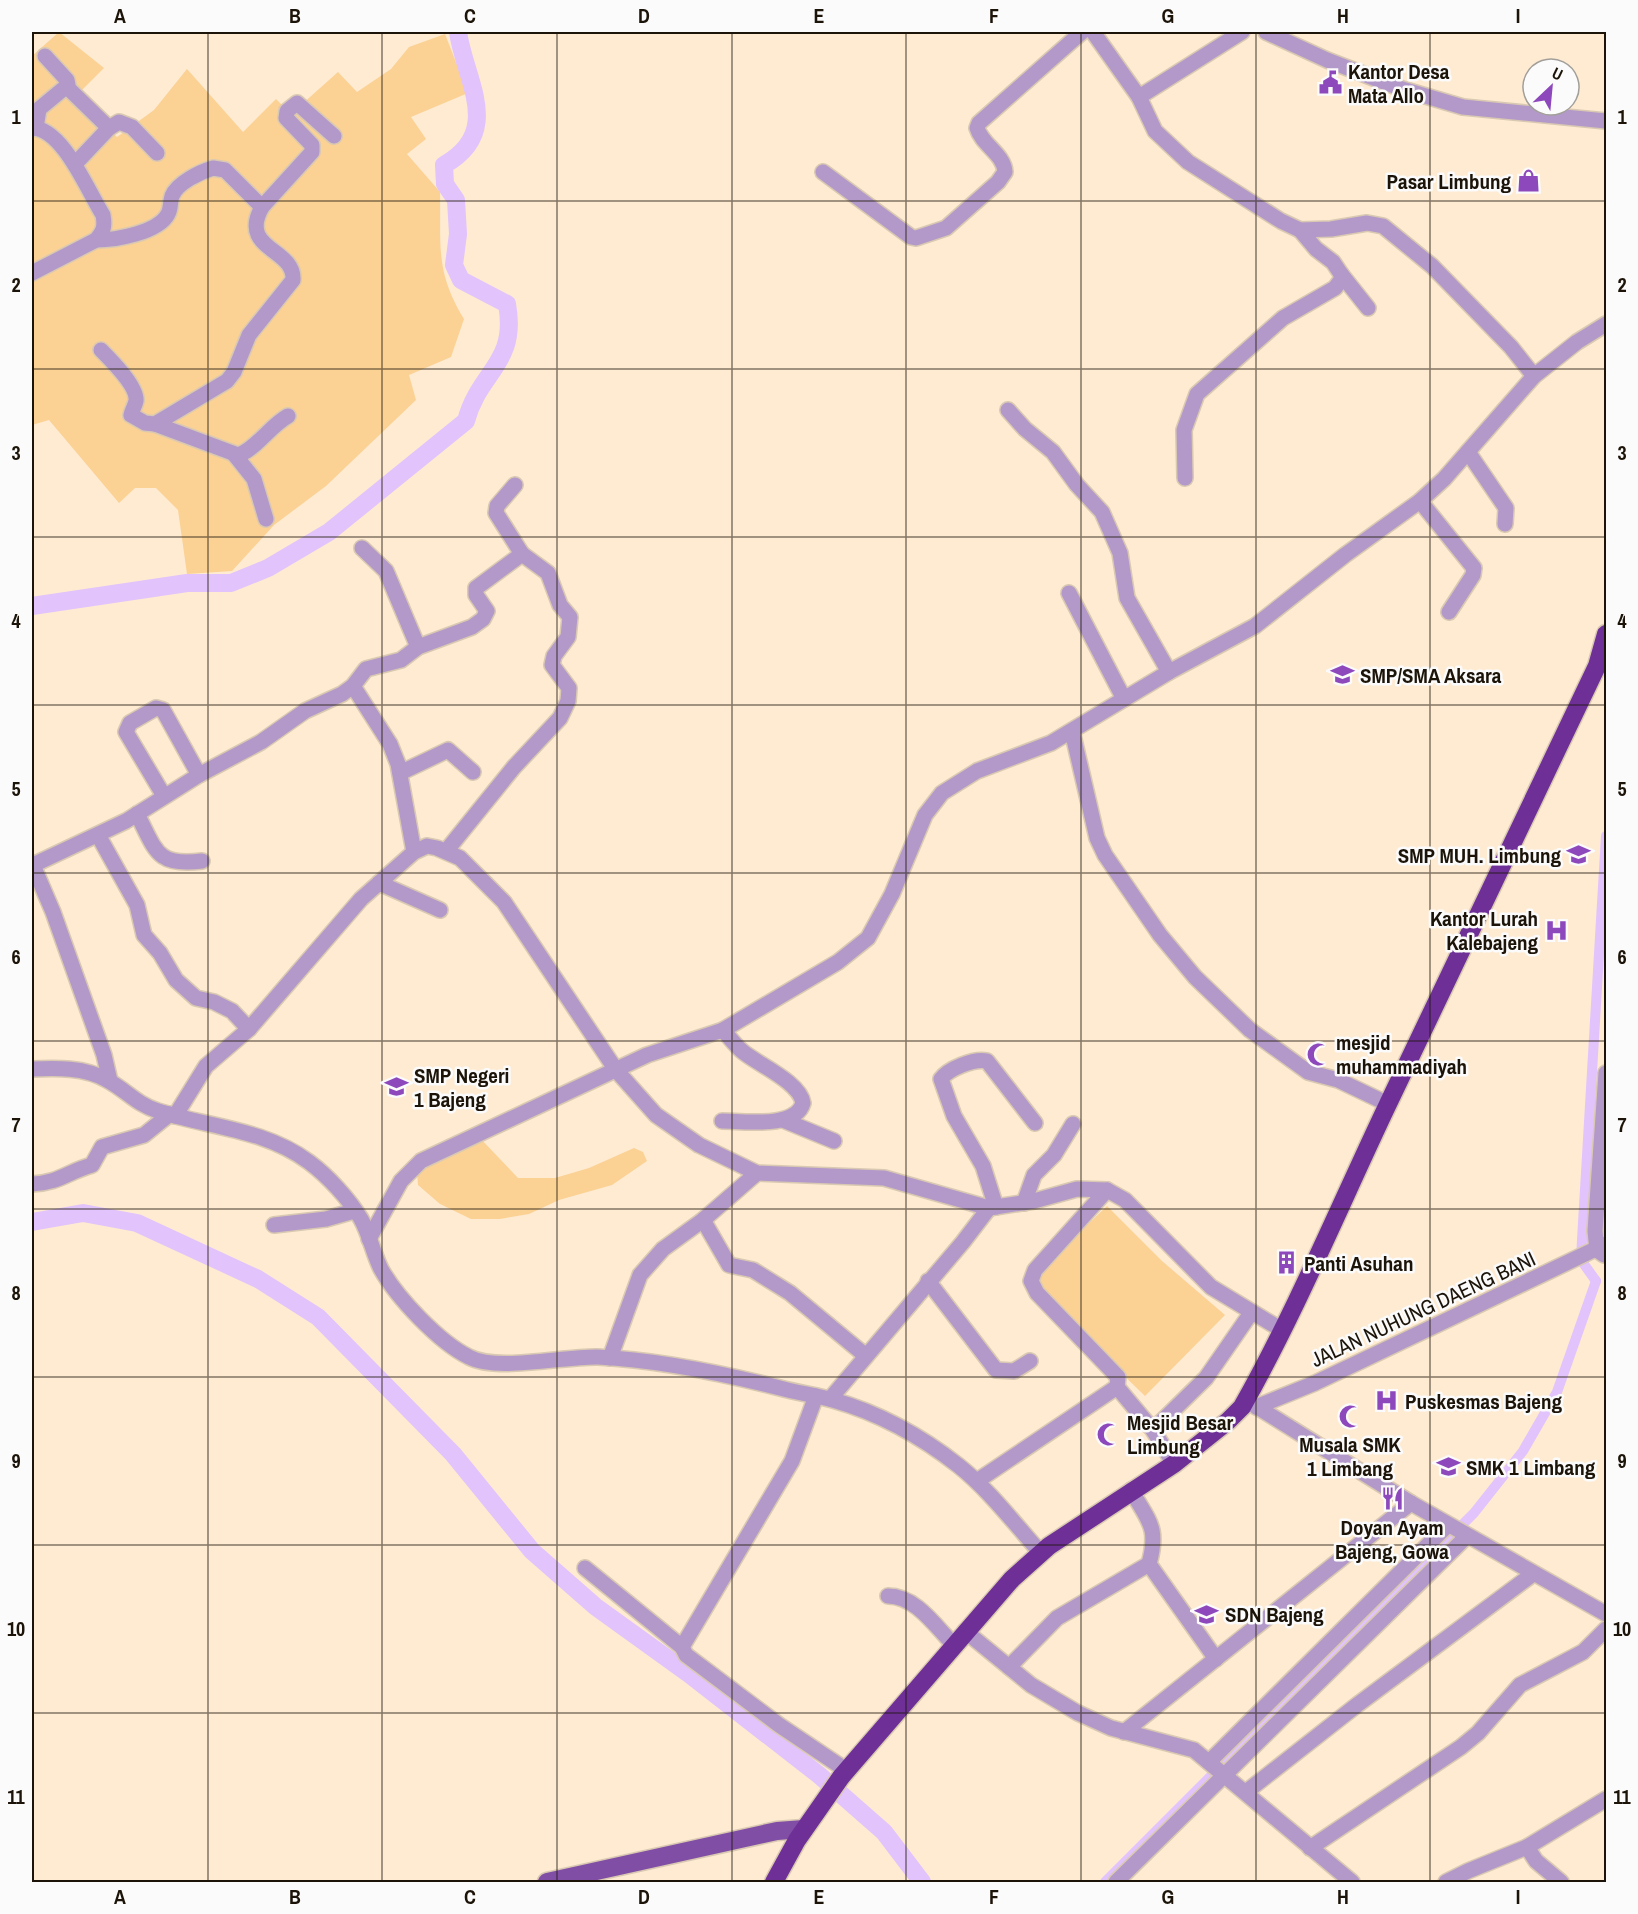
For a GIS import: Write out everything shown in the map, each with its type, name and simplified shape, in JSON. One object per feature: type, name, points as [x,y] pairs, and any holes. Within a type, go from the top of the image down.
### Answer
[{"type":"highway","points":[[774,1882],[804,1829],[840,1779],[959,1638],[1040,1552],[1131,1490],[1174,1464],[1251,1403],[1282,1330],[1363,1163],[1388,1104],[1597,666],[1606,634]]},
{"type":"main road","points":[[547,1882],[777,1831],[804,1829]]},
{"type":"street","points":[[823,172],[911,237],[946,228],[998,182],[1005,172],[1002,162],[981,137],[977,128],[979,123],[1082,32]]},
{"type":"street","points":[[1093,32],[1140,97],[1155,131],[1188,162],[1281,221],[1300,230],[1341,274],[1368,308]]},
{"type":"street","points":[[1140,97],[1242,32]]},
{"type":"street","points":[[1266,32],[1327,60],[1402,89],[1463,107],[1606,121]]},
{"type":"street","points":[[45,56],[67,80],[67,87],[109,128]]},
{"type":"street","points":[[67,87],[39,109],[34,128],[56,142],[75,164],[103,214],[105,228],[96,240]]},
{"type":"street","points":[[155,424],[196,401],[231,376],[249,335],[290,287],[293,280],[291,271],[255,230],[255,221],[262,207],[312,152],[312,145],[286,118],[287,111],[297,103],[334,136]]},
{"type":"street","points":[[75,164],[109,128],[119,122],[128,124],[157,153]]},
{"type":"street","points":[[32,273],[96,240],[119,239],[163,221],[168,214],[172,195],[178,187],[213,168],[225,170],[262,207]]},
{"type":"street","points":[[1300,230],[1331,229],[1366,223],[1383,226],[1432,266],[1511,347],[1534,376]]},
{"type":"street","points":[[1185,478],[1184,430],[1197,394],[1283,318],[1335,288],[1341,280],[1341,274]]},
{"type":"street","points":[[369,1239],[401,1181],[421,1161],[676,1043],[723,1030],[808,982],[863,943],[892,894],[925,815],[942,793],[977,771],[1036,750],[1072,731],[1170,672],[1256,626],[1345,555],[1420,501],[1468,452],[1510,400],[1534,376],[1577,342],[1606,324]]},
{"type":"street","points":[[101,350],[135,393],[136,401],[131,415],[145,423],[155,424],[234,454],[246,452],[269,428],[288,416]]},
{"type":"street","points":[[1008,410],[1025,429],[1053,452],[1077,485],[1102,512],[1120,553],[1126,598],[1170,672]]},
{"type":"street","points":[[1468,452],[1506,508],[1505,524]]},
{"type":"street","points":[[234,454],[254,479],[266,519]]},
{"type":"street","points":[[447,850],[514,767],[560,718],[568,702],[569,688],[552,664],[568,636],[570,617],[560,605],[548,573],[522,554],[496,513],[497,506],[515,485]]},
{"type":"street","points":[[1420,501],[1473,568],[1473,575],[1449,612]]},
{"type":"street","points":[[362,548],[386,571],[418,647]]},
{"type":"street","points":[[110,1081],[104,1055],[53,912],[32,864],[98,835],[137,814],[199,775],[261,742],[305,711],[353,686],[366,669],[401,660],[418,647],[472,627],[483,619],[487,610],[476,595],[476,588],[522,554]]},
{"type":"street","points":[[1069,593],[1124,699]]},
{"type":"street","points":[[353,686],[390,744],[400,773],[414,852]]},
{"type":"street","points":[[164,796],[126,732],[130,723],[156,708],[163,710],[199,775]]},
{"type":"street","points":[[1072,731],[1097,838],[1161,935],[1195,977],[1245,1025],[1308,1072],[1338,1080],[1388,1104]]},
{"type":"street","points":[[400,773],[448,750],[473,772]]},
{"type":"street","points":[[137,814],[164,858],[179,864],[202,861]]},
{"type":"street","points":[[98,835],[137,905],[144,935],[160,953],[176,980],[196,998],[214,1002],[232,1011],[249,1029]]},
{"type":"street","points":[[32,1184],[57,1181],[75,1168],[92,1165],[102,1147],[144,1135],[173,1115],[206,1066],[249,1029],[362,899],[414,852],[427,846],[447,850],[460,858],[504,902],[616,1070],[656,1115],[675,1130],[722,1157],[757,1173],[809,1176],[858,1174],[884,1178],[993,1207],[1024,1203],[1077,1189],[1107,1190],[1125,1200],[1211,1287],[1282,1330]]},
{"type":"street","points":[[379,883],[440,910]]},
{"type":"street","points":[[723,1030],[741,1051],[776,1073],[802,1097],[800,1110],[783,1120]]},
{"type":"street","points":[[993,1207],[982,1166],[954,1116],[941,1079],[951,1070],[974,1062],[984,1060],[989,1062],[1035,1123]]},
{"type":"street","points":[[32,1069],[78,1070],[110,1081],[135,1101],[173,1115],[263,1138],[300,1156],[331,1182],[354,1211],[369,1239],[379,1265],[392,1286],[425,1322],[470,1358],[496,1364],[558,1358],[610,1358],[714,1371],[823,1397],[877,1414],[904,1428],[977,1481],[1040,1552]]},
{"type":"street","points":[[1600,1251],[1595,1231],[1606,1073]]},
{"type":"street","points":[[722,1121],[783,1120],[834,1141]]},
{"type":"street","points":[[1024,1203],[1034,1175],[1054,1155],[1073,1124]]},
{"type":"street","points":[[610,1358],[640,1275],[663,1249],[703,1220],[757,1173]]},
{"type":"street","points":[[1107,1190],[1035,1270],[1031,1281],[1037,1293],[1118,1377],[1117,1387],[1153,1430],[1174,1464]]},
{"type":"street","points":[[682,1647],[792,1461],[823,1397],[866,1356],[993,1207]]},
{"type":"street","points":[[274,1225],[333,1218],[354,1211]]},
{"type":"street","points":[[703,1220],[729,1265],[753,1270],[790,1293],[866,1356]]},
{"type":"street","name":"JALAN NUHUNG DAENG BANI","points":[[1251,1403],[1315,1383],[1568,1263],[1600,1251]]},
{"type":"street","points":[[928,1281],[996,1370],[1014,1371],[1030,1361]]},
{"type":"street","points":[[1153,1430],[1206,1378],[1251,1313]]},
{"type":"street","points":[[977,1481],[1117,1387]]},
{"type":"street","points":[[1251,1403],[1458,1531],[1606,1614]]},
{"type":"street","points":[[1009,1667],[1057,1618],[1149,1564],[1154,1545],[1154,1532],[1131,1490]]},
{"type":"street","points":[[1124,1732],[1411,1503]]},
{"type":"street","points":[[1217,1768],[1458,1531]]},
{"type":"street","points":[[1116,1882],[1217,1768],[1458,1531]]},
{"type":"street","points":[[1149,1564],[1216,1659]]},
{"type":"street","points":[[585,1568],[682,1647],[686,1655],[752,1705],[840,1779]]},
{"type":"street","points":[[1246,1792],[1357,1705],[1533,1574]]},
{"type":"street","points":[[888,1596],[900,1598],[912,1604],[959,1638],[1009,1667],[1052,1699],[1124,1732],[1185,1747],[1217,1768],[1352,1882]]},
{"type":"street","points":[[1310,1848],[1461,1747],[1478,1733],[1520,1685],[1583,1652],[1606,1629]]},
{"type":"street","points":[[1446,1882],[1468,1870],[1527,1847],[1606,1799]]},
{"type":"street","points":[[1527,1847],[1536,1861],[1561,1882]]},
{"type":"shaded area","points":[[59,32],[104,68],[76,96],[117,137],[154,110],[187,69],[243,132],[276,99],[291,114],[338,72],[357,92],[391,69],[409,47],[445,34],[468,93],[411,117],[426,139],[407,154],[440,192],[440,244],[444,272],[448,287],[464,319],[451,357],[409,375],[416,400],[326,486],[274,525],[232,571],[187,574],[178,510],[156,488],[135,488],[119,503],[49,420],[32,425],[32,56]]},
{"type":"shaded area","points":[[478,1136],[518,1178],[555,1178],[589,1168],[634,1148],[643,1152],[647,1161],[612,1185],[559,1200],[529,1214],[500,1219],[471,1219],[440,1204],[418,1185],[417,1172]]},
{"type":"shaded area","points":[[1107,1206],[1162,1261],[1225,1315],[1145,1396],[1074,1327],[1032,1278]]},
{"type":"waterway","points":[[32,606],[187,583],[231,583],[268,568],[329,532],[466,421],[479,390],[502,354],[507,341],[509,324],[507,304],[461,280],[454,265],[458,234],[456,200],[445,184],[444,165],[462,152],[472,137],[477,121],[476,104],[458,32]]},
{"type":"waterway","points":[[1596,1281],[1581,1260],[1606,836]]},
{"type":"waterway","points":[[32,1222],[83,1213],[137,1223],[258,1279],[318,1317],[453,1454],[532,1551],[596,1607],[689,1674],[819,1775],[884,1832],[922,1882]]},
{"type":"waterway","points":[[1105,1882],[1474,1513],[1523,1451],[1557,1392],[1596,1281]]},
{"type":"place","name":"Kantor Desa Mata Allo","points":[[1330,83]]},
{"type":"place","name":"Pasar Limbung","points":[[1529,181]]},
{"type":"place","name":"SMP/SMA Aksara","points":[[1342,675]]},
{"type":"place","name":"SMP MUH. Limbung","points":[[1579,855]]},
{"type":"place","name":"Kantor Lurah Kalebajeng","points":[[1556,930]]},
{"type":"place","name":"mesjid muhammadiyah","points":[[1318,1054]]},
{"type":"place","name":"SMP Negeri 1 Bajeng","points":[[396,1087]]},
{"type":"place","name":"Panti Asuhan","points":[[1286,1263]]},
{"type":"place","name":"Puskesmas Bajeng","points":[[1387,1401]]},
{"type":"place","name":"Musala SMK 1 Limbang","points":[[1350,1416]]},
{"type":"place","name":"Mesjid Besar Limbung","points":[[1109,1434]]},
{"type":"place","name":"SMK 1 Limbang","points":[[1448,1467]]},
{"type":"place","name":"Doyan Ayam Bajeng, Gowa","points":[[1392,1499]]},
{"type":"place","name":"SDN Bajeng","points":[[1207,1614]]}]
